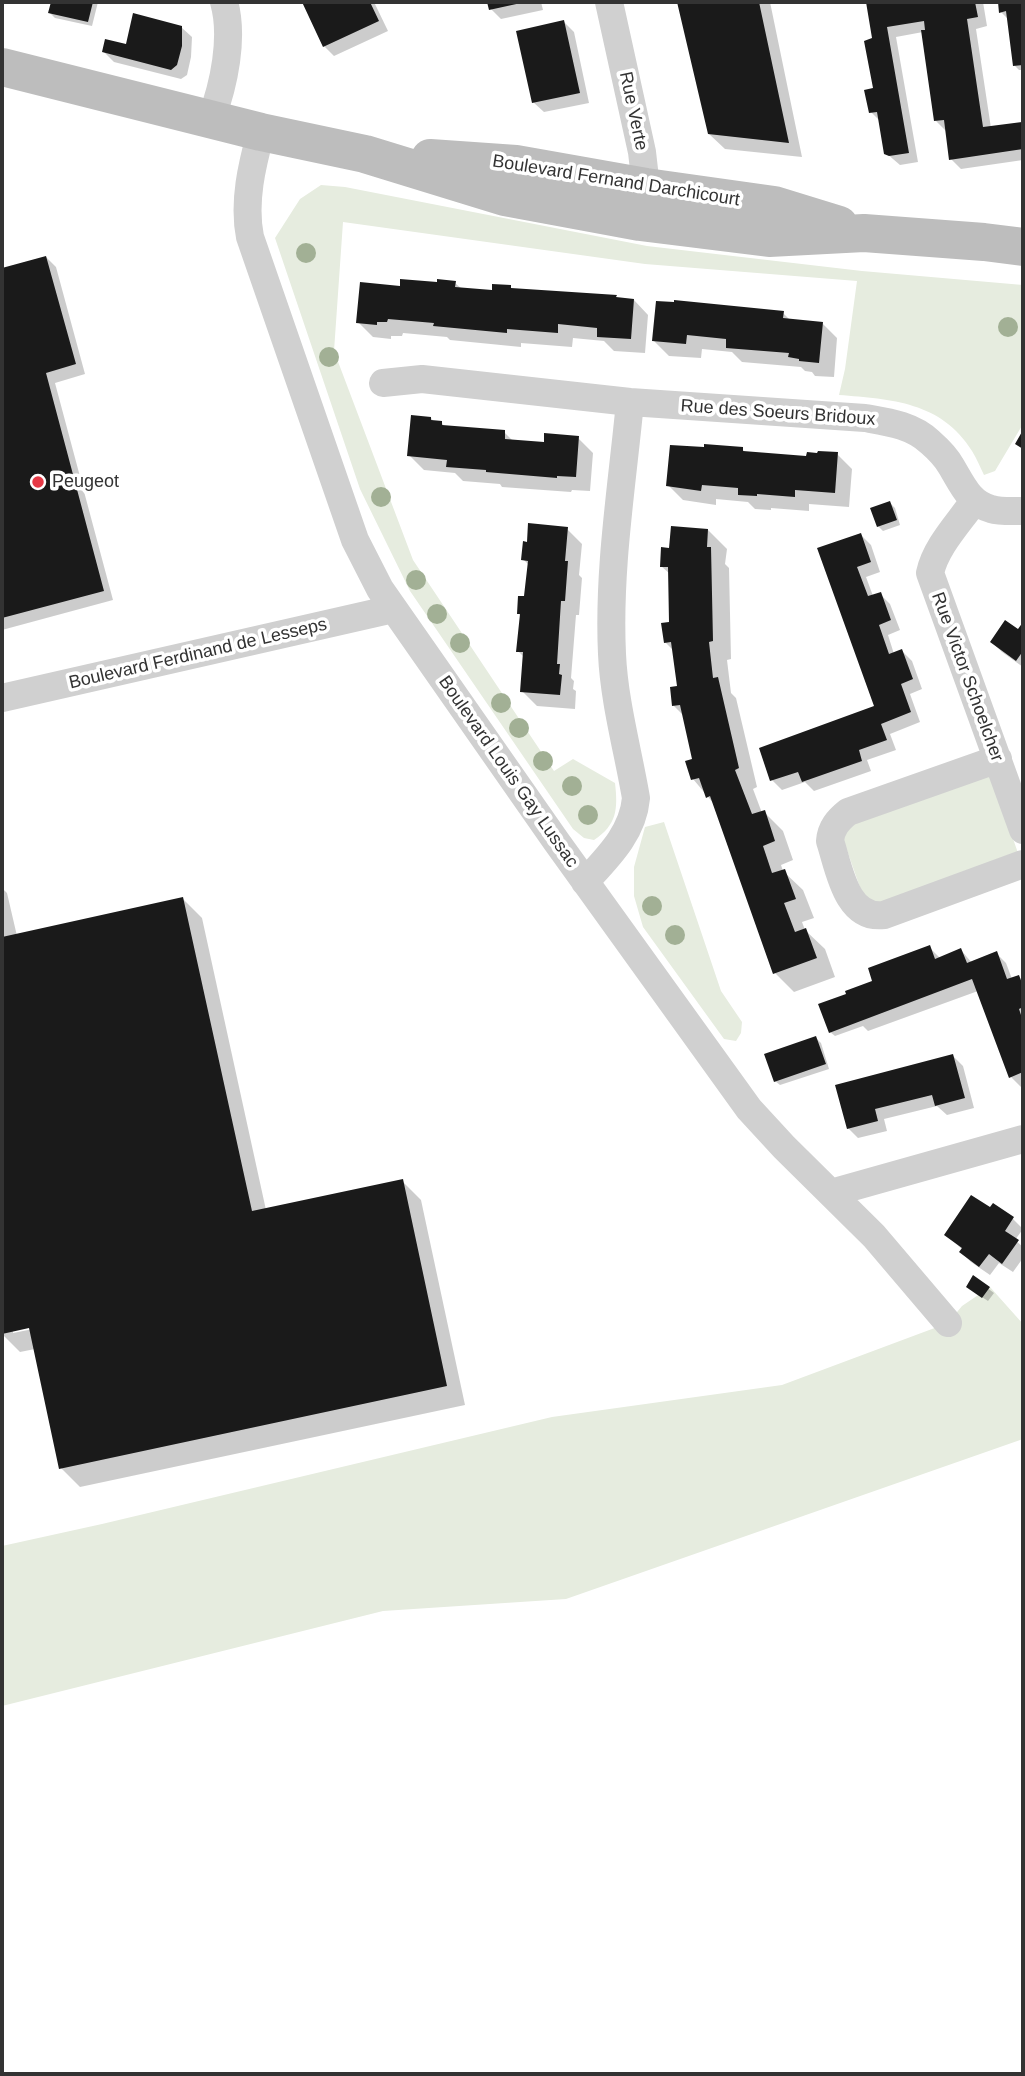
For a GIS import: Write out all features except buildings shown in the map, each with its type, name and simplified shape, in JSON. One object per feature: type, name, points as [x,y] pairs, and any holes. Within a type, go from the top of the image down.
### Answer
[{"type":"main road","name":"Boulevard Fernand Darchicourt","points":[[2,67],[261,132],[365,154],[516,164],[643,204],[774,205],[863,233],[1021,246]]},
{"type":"street","points":[[211,119],[219,99],[229,36],[225,2]]},
{"type":"street","name":"Rue Verte","points":[[609,2],[642,152],[643,204]]},
{"type":"street","name":"Boulevard Louis Gay Lussac","points":[[261,132],[253,161],[247,209],[250,237],[363,558],[393,609],[749,1109],[783,1147],[874,1236],[948,1323]]},
{"type":"street","name":"Rue des Soeurs Bridoux","points":[[383,383],[422,379],[630,402],[864,418],[905,426],[940,451],[974,501]]},
{"type":"street","points":[[585,882],[624,835],[635,812],[636,798],[614,670],[611,625],[612,571],[630,402]]},
{"type":"street","points":[[974,501],[994,510],[1023,511]]},
{"type":"street","name":"Rue Victor Schoelcher","points":[[974,501],[944,542],[930,573],[1023,830]]},
{"type":"street","name":"Boulevard Ferdinand de Lesseps","points":[[2,698],[393,609]]},
{"type":"street","points":[[998,758],[848,813],[836,823],[830,841],[849,897],[860,909],[877,916],[1023,864]]},
{"type":"street","points":[[831,1193],[1023,1139]]},
{"type":"shaded area","points":[[321,185],[345,187],[647,246],[862,271],[1023,285],[1023,424],[995,471],[984,475],[960,435],[946,422],[930,413],[896,402],[839,395],[857,281],[645,264],[343,222],[334,351],[413,560],[554,771],[573,759],[615,783],[616,809],[612,822],[594,840],[584,838],[573,829],[410,591],[360,489],[275,238],[300,199]]},
{"type":"shaded area","points":[[990,773],[1018,853],[878,904],[863,896],[843,839],[850,825]]},
{"type":"shaded area","points":[[664,822],[721,991],[742,1022],[741,1033],[736,1041],[724,1039],[643,927],[634,896],[634,867],[645,827]]},
{"type":"shaded area","points":[[990,1287],[1023,1324],[1023,1439],[566,1599],[383,1611],[2,1706],[2,1546],[552,1417],[782,1385],[948,1323],[962,1306]]},
{"type":"place","name":"Peugeot","points":[[38,482]]}]
